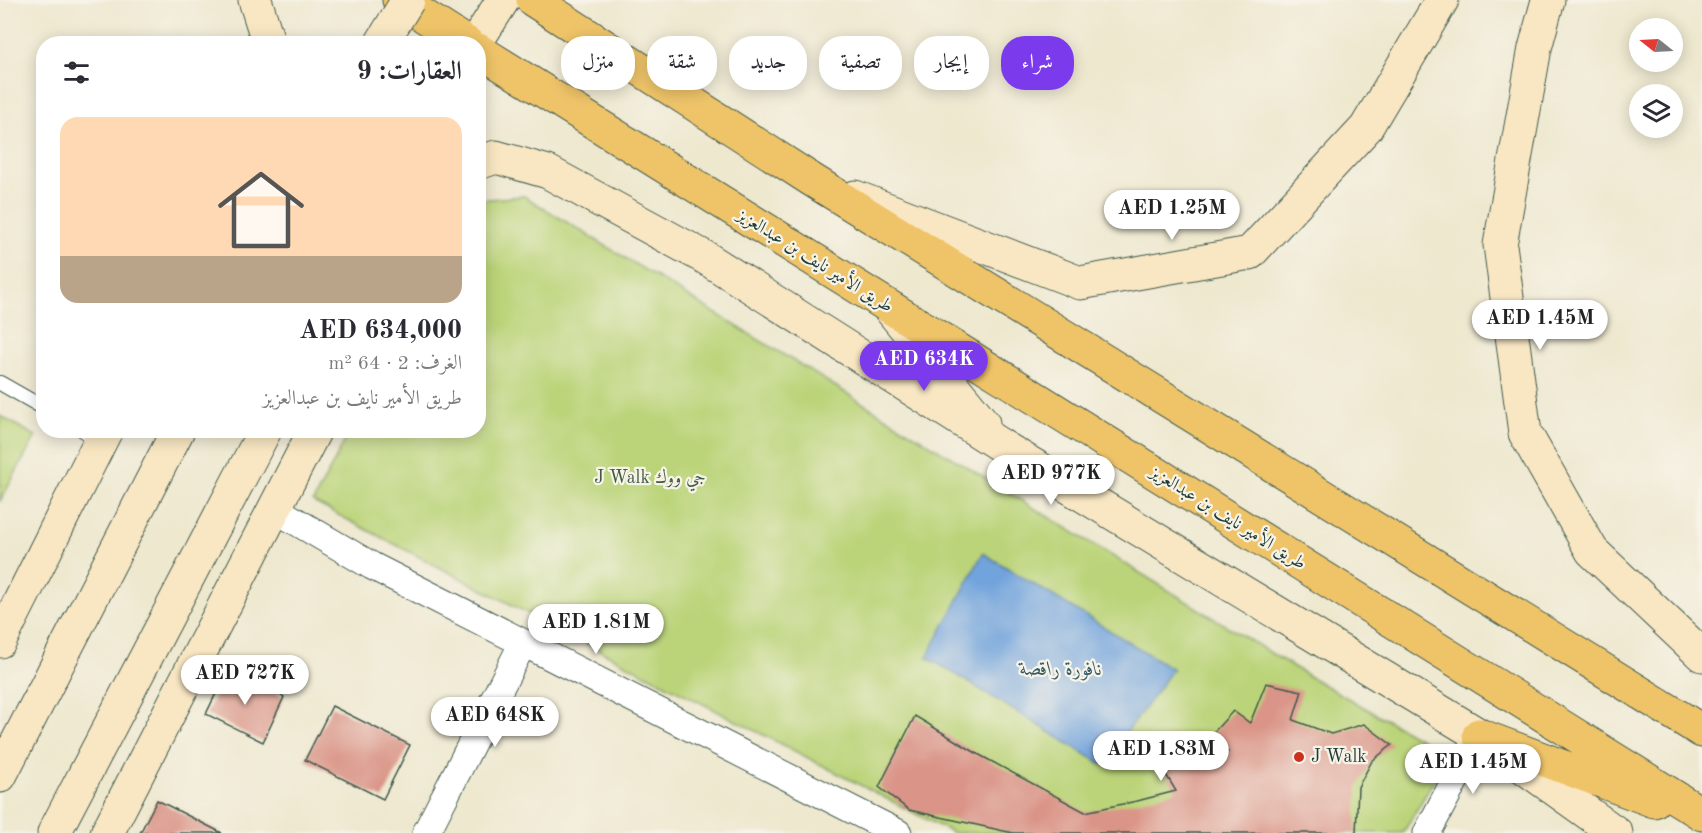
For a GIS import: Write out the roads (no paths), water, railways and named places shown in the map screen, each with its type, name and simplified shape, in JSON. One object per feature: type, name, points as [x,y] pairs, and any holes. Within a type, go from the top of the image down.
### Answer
[{"type":"highway","points":[[399,0],[455,36]]},
{"type":"highway","points":[[533,0],[812,180],[1702,731]]},
{"type":"highway","name":"طريق الأمير نايف بن عبدالعزيز","points":[[486,55],[1702,814]]},
{"type":"highway","points":[[1479,735],[1702,819]]},
{"type":"main road","points":[[255,0],[266,36]]},
{"type":"main road","points":[[386,36],[408,0]]},
{"type":"main road","points":[[480,36],[503,0]]},
{"type":"main road","points":[[812,180],[1080,283],[1250,253],[1366,128],[1442,0]]},
{"type":"main road","points":[[1548,0],[1535,48],[1500,245],[1525,433],[1592,551],[1702,655]]},
{"type":"main road","points":[[487,160],[548,172],[706,258],[1000,445],[1479,735],[1616,833]]},
{"type":"main road","points":[[888,306],[1000,445]]},
{"type":"main road","points":[[0,641],[95,438]]},
{"type":"main road","points":[[0,776],[174,438]]},
{"type":"main road","points":[[54,833],[261,438]]},
{"type":"main road","points":[[107,833],[311,438]]},
{"type":"street","points":[[275,509],[372,566],[898,833]]},
{"type":"street","points":[[426,833],[523,643]]},
{"type":"street","points":[[1427,833],[1479,735]]},
{"type":"lane","points":[[0,383],[36,403]]},
{"type":"water","name":"نافورة راقصة","points":[[983,553],[1173,669],[1103,765],[927,657]]},
{"type":"place","name":"J Walk","points":[[1299,757]]},
{"type":"park label","name":"J Walk جي ووك","points":[[650,478]]}]
